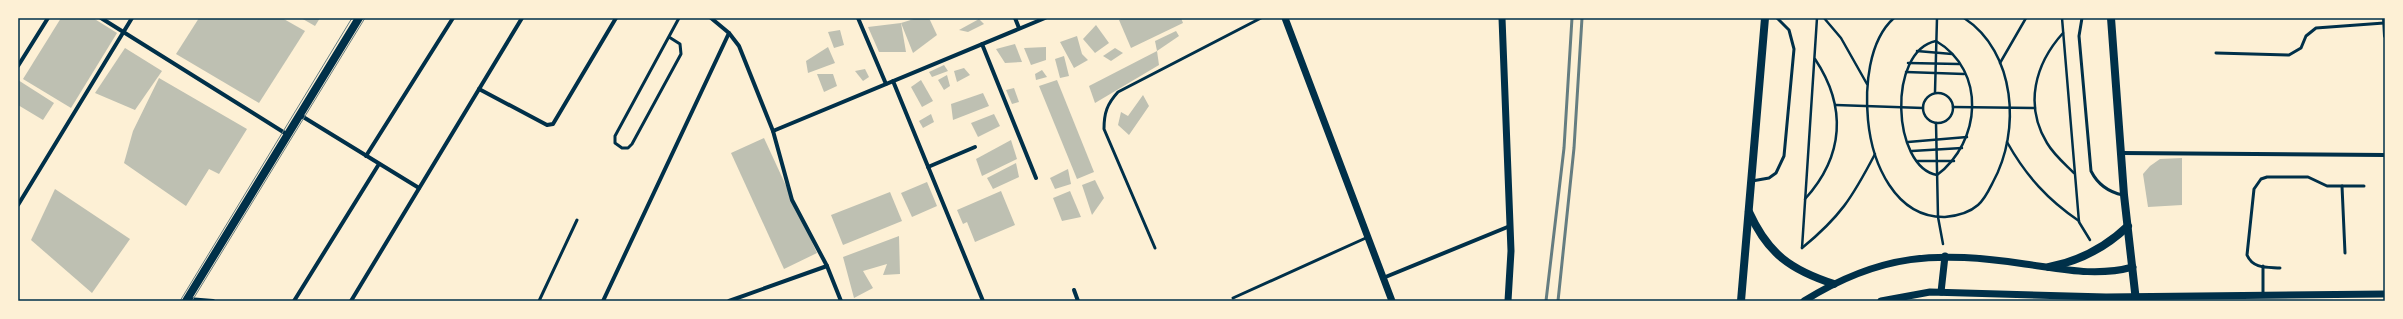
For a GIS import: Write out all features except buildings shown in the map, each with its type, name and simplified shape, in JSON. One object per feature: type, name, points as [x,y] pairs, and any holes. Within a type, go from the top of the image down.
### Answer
[{"type":"main road","points":[[187,300],[359,18]]},
{"type":"main road","points":[[1741,301],[1765,18]]},
{"type":"main road","points":[[2111,18],[2124,195],[2136,298]]},
{"type":"main road","points":[[1748,210],[1756,229],[1768,246],[1783,260],[1808,275],[1834,284]]},
{"type":"main road","points":[[2049,267],[2073,261],[2096,251],[2128,226]]},
{"type":"street","points":[[18,66],[48,18]]},
{"type":"street","points":[[100,18],[288,135]]},
{"type":"street","points":[[18,205],[132,18]]},
{"type":"street","points":[[366,156],[453,18]]},
{"type":"street","points":[[351,301],[522,18]]},
{"type":"street","points":[[479,88],[547,126],[553,124],[616,18]]},
{"type":"street","points":[[710,18],[729,33],[739,46],[773,131],[792,200],[827,266],[841,301]]},
{"type":"street","points":[[858,18],[886,84]]},
{"type":"street","points":[[1015,18],[1020,28]]},
{"type":"street","points":[[773,131],[1045,18]]},
{"type":"street","points":[[1285,18],[1392,301]]},
{"type":"street","points":[[1502,18],[1511,226],[1508,301]]},
{"type":"street","points":[[2384,18],[2385,36]]},
{"type":"street","points":[[603,301],[729,33]]},
{"type":"street","points":[[982,44],[1036,178]]},
{"type":"street","points":[[893,81],[983,301]]},
{"type":"street","points":[[300,114],[419,188]]},
{"type":"street","points":[[928,167],[974,147]]},
{"type":"street","points":[[2121,154],[2385,155]]},
{"type":"street","points":[[294,301],[379,164]]},
{"type":"street","points":[[1383,278],[1511,226]]},
{"type":"street","points":[[1941,292],[1945,256]]},
{"type":"street","points":[[1804,301],[1834,284],[1871,268],[1891,263],[1945,256],[1986,258],[2094,273],[2133,267]]},
{"type":"street","points":[[729,301],[827,266]]},
{"type":"street","points":[[1074,290],[1078,301]]},
{"type":"street","points":[[1881,301],[1918,293],[1941,292],[2136,298],[2263,294],[2385,294]]},
{"type":"street","points":[[187,300],[213,301]]},
{"type":"lane","points":[[669,38],[680,44],[681,54],[631,147],[622,148],[615,144],[615,136],[679,18]]},
{"type":"lane","points":[[1155,248],[1104,129],[1104,116],[1108,102],[1118,92],[1261,18]]},
{"type":"lane","points":[[1750,181],[1760,181],[1776,173],[1784,156],[1794,50],[1789,30],[1777,18]]},
{"type":"lane","points":[[2082,18],[2079,36],[2091,171],[2104,187],[2124,195]]},
{"type":"lane","points":[[2216,53],[2289,54],[2301,48],[2306,36],[2316,28],[2385,23]]},
{"type":"lane","points":[[2280,268],[2253,264],[2247,255],[2254,189],[2261,179],[2266,177],[2308,177],[2323,185],[2364,186]]},
{"type":"lane","points":[[2342,186],[2345,253]]},
{"type":"lane","points":[[539,301],[577,220]]},
{"type":"lane","points":[[1233,298],[1368,237]]},
{"type":"lane","points":[[2263,266],[2263,294]]},
{"type":"path","points":[[1817,18],[1802,248],[1824,230],[1846,206],[1875,154]]},
{"type":"path","points":[[1824,18],[1841,38],[1868,85]]},
{"type":"path","points":[[1894,18],[1879,39],[1868,85],[1867,106],[1875,154],[1885,178],[1901,201],[1918,212],[1938,217],[1960,215],[1979,204],[1997,175],[2007,142],[2010,107],[2007,87],[2000,63],[1985,35],[1964,18]]},
{"type":"path","points":[[1935,92],[1937,18]]},
{"type":"path","points":[[2000,63],[2026,18]]},
{"type":"path","points":[[2062,18],[2074,173],[2080,222],[2096,251]]},
{"type":"path","points":[[2063,32],[2050,48],[2039,70],[2036,82],[2035,108],[2037,120],[2047,143],[2074,173]]},
{"type":"path","points":[[1936,41],[1926,43],[1916,51],[1908,63],[1901,107],[1907,142],[1916,161],[1927,173],[1937,175]]},
{"type":"path","points":[[1936,41],[1952,54],[1965,74],[1972,107],[1967,137],[1962,148],[1954,161],[1937,175]]},
{"type":"path","points":[[1916,51],[1952,54]]},
{"type":"path","points":[[1805,199],[1816,186],[1832,156],[1837,122],[1836,105],[1831,88],[1814,58]]},
{"type":"path","points":[[1908,63],[1959,64]]},
{"type":"path","points":[[1906,72],[1965,74]]},
{"type":"path","points":[[1935,92],[1946,94],[1953,102],[1953,108],[1952,113],[1946,121],[1936,123],[1927,118],[1923,108],[1926,98],[1935,92]]},
{"type":"path","points":[[1836,105],[1923,108]]},
{"type":"path","points":[[1953,108],[2035,108]]},
{"type":"path","points":[[1936,123],[1938,217],[1945,256]]},
{"type":"path","points":[[1907,142],[1967,137]]},
{"type":"path","points":[[2007,142],[2021,167],[2043,194],[2080,222]]},
{"type":"path","points":[[1912,151],[1962,148]]},
{"type":"path","points":[[1916,161],[1954,161]]},
{"type":"tram line","points":[[180,301],[352,18]]},
{"type":"tram line","points":[[192,301],[365,18]]},
{"type":"railway","points":[[1546,301],[1564,148],[1572,18]]},
{"type":"railway","points":[[1558,301],[1574,148],[1582,18]]}]
